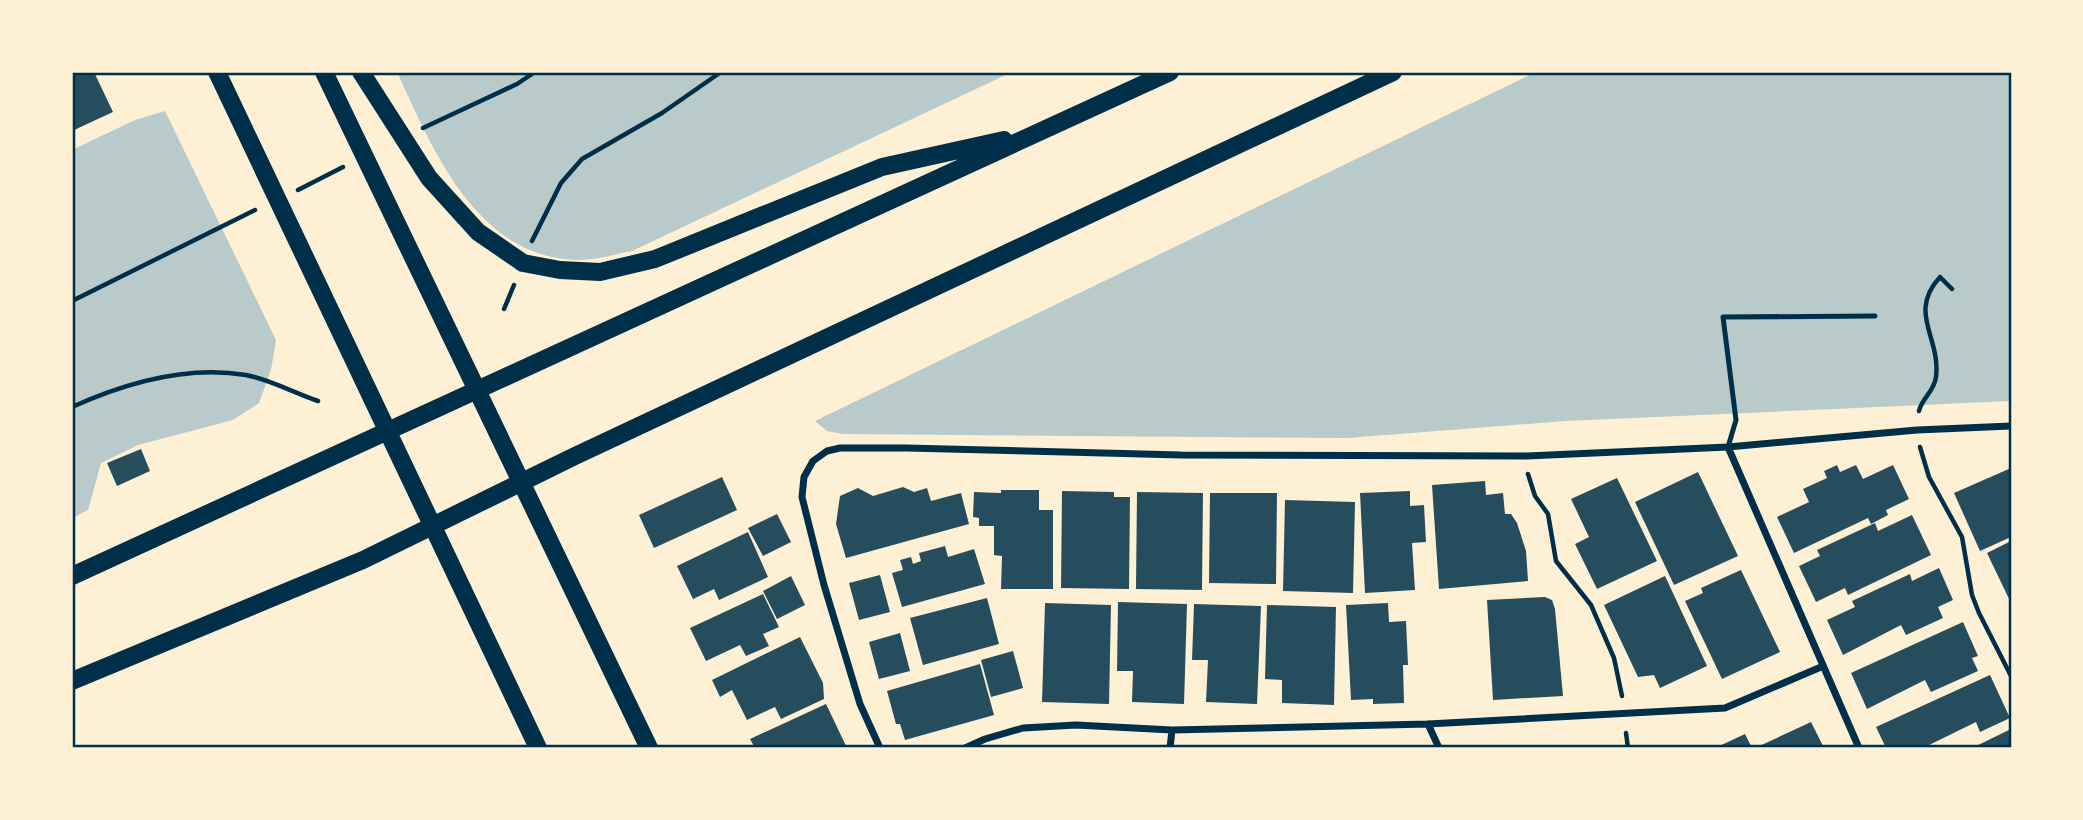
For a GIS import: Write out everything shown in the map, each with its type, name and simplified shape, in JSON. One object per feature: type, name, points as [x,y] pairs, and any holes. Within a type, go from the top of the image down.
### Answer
[{"type":"main road","points":[[216,72],[538,748]]},
{"type":"main road","points":[[324,72],[649,748]]},
{"type":"main road","points":[[361,72],[429,178],[478,232],[523,263],[560,271],[600,272],[655,259],[882,167],[1034,134]]},
{"type":"main road","points":[[72,576],[1170,72]]},
{"type":"main road","points":[[72,681],[363,560],[520,482],[1393,72]]},
{"type":"street","points":[[880,748],[860,705],[824,585],[802,497],[804,477],[813,461],[840,448],[1181,455],[1527,456],[1728,447],[1917,430],[2011,426]]},
{"type":"street","points":[[1728,447],[1821,667],[1859,748]]},
{"type":"street","points":[[965,748],[985,738],[1023,728],[1076,725],[1172,730],[1428,724],[1726,708],[1821,667]]},
{"type":"street","points":[[1428,724],[1439,748]]},
{"type":"street","points":[[1170,748],[1172,730]]},
{"type":"lane","points":[[1728,447],[1736,420],[1723,317],[1875,316]]},
{"type":"path","points":[[416,132],[517,84],[535,72]]},
{"type":"path","points":[[530,246],[561,183],[582,159],[662,113],[721,72]]},
{"type":"path","points":[[296,190],[344,167]]},
{"type":"path","points":[[72,301],[261,208]]},
{"type":"path","points":[[1952,289],[1940,277],[1927,290],[1924,318],[1936,359],[1936,375],[1929,397],[1919,407],[1917,430],[1921,456],[1929,477],[1962,537],[1972,595],[2011,676]]},
{"type":"path","points":[[504,309],[516,281]]},
{"type":"path","points":[[72,407],[110,391],[158,376],[199,374],[246,375],[318,401]]},
{"type":"path","points":[[1527,456],[1529,483],[1548,514],[1556,561],[1582,590],[1611,649],[1621,686],[1628,748]]},
{"type":"shaded area","points":[[397,72],[1012,72],[632,251],[579,260],[543,255],[513,241],[486,221],[463,195],[444,165]]},
{"type":"shaded area","points":[[1536,72],[2011,72],[2011,401],[1566,421],[1348,438],[842,434],[827,431],[815,421]]},
{"type":"shaded area","points":[[165,111],[276,340],[271,370],[259,403],[233,420],[138,445],[101,463],[88,510],[72,518],[72,150],[135,120]]},
{"type":"building","points":[[72,72],[94,72],[113,112],[72,131]]},
{"type":"building","points":[[141,449],[150,471],[117,486],[107,463]]},
{"type":"building","points":[[1837,465],[1840,472],[1856,465],[1863,479],[1893,465],[1909,499],[1886,510],[1888,515],[1871,524],[1868,518],[1794,553],[1777,517],[1809,502],[1803,489],[1827,478],[1824,471]]},
{"type":"building","points":[[2011,468],[2011,537],[1980,551],[1954,493]]},
{"type":"building","points":[[1698,472],[1738,556],[1674,585],[1635,502]]},
{"type":"building","points":[[722,477],[737,510],[654,548],[639,515]]},
{"type":"building","points":[[1617,478],[1657,561],[1597,589],[1575,544],[1589,537],[1571,499]]},
{"type":"building","points":[[1485,481],[1486,495],[1503,493],[1505,514],[1511,514],[1517,523],[1526,551],[1528,581],[1439,589],[1432,485]]},
{"type":"building","points":[[903,487],[914,492],[927,488],[931,501],[961,493],[969,524],[846,558],[836,524],[840,496],[858,488],[873,496]]},
{"type":"building","points":[[1001,490],[1039,490],[1039,510],[1053,510],[1053,589],[1001,589],[1002,556],[994,555],[994,526],[979,526],[979,518],[973,517],[974,492],[1001,493]]},
{"type":"building","points":[[1062,491],[1114,492],[1114,497],[1130,497],[1129,589],[1061,588]]},
{"type":"building","points":[[1410,491],[1410,506],[1424,505],[1426,542],[1412,543],[1415,590],[1365,593],[1360,493]]},
{"type":"building","points":[[1137,492],[1203,493],[1202,590],[1136,589]]},
{"type":"building","points":[[1210,493],[1277,493],[1276,584],[1209,583]]},
{"type":"building","points":[[1285,500],[1355,502],[1353,593],[1283,591]]},
{"type":"building","points":[[777,514],[791,542],[763,556],[748,528]]},
{"type":"building","points":[[1912,515],[1931,555],[1848,595],[1845,588],[1816,602],[1799,566],[1820,556],[1817,550],[1875,523],[1878,531]]},
{"type":"building","points":[[748,532],[768,577],[719,600],[714,589],[693,599],[677,566]]},
{"type":"building","points":[[2011,541],[2011,603],[1987,553]]},
{"type":"building","points":[[945,546],[948,557],[974,549],[985,584],[902,607],[892,573],[903,570],[900,560],[911,557],[913,564],[921,561],[919,553]]},
{"type":"building","points":[[1939,568],[1953,600],[1938,607],[1943,618],[1906,635],[1901,625],[1843,655],[1827,620],[1855,607],[1852,601],[1910,574],[1912,581]]},
{"type":"building","points":[[1741,570],[1780,652],[1722,679],[1685,601],[1703,593],[1701,588]]},
{"type":"building","points":[[880,575],[890,612],[859,620],[849,583]]},
{"type":"building","points":[[791,576],[805,605],[777,619],[763,591]]},
{"type":"building","points":[[1665,576],[1707,666],[1660,688],[1654,675],[1638,677],[1604,605]]},
{"type":"building","points":[[763,594],[779,627],[763,634],[769,646],[746,656],[740,645],[706,661],[690,628]]},
{"type":"building","points":[[1545,597],[1552,600],[1555,609],[1563,696],[1493,700],[1487,600]]},
{"type":"building","points":[[987,598],[999,644],[923,665],[910,618]]},
{"type":"building","points":[[1118,602],[1187,604],[1184,704],[1132,702],[1133,671],[1117,671]]},
{"type":"building","points":[[1045,603],[1111,605],[1109,704],[1042,702]]},
{"type":"building","points":[[1388,603],[1389,622],[1406,621],[1408,665],[1403,665],[1404,703],[1373,704],[1373,699],[1351,700],[1346,605]]},
{"type":"building","points":[[1194,604],[1261,606],[1257,704],[1206,702],[1208,660],[1192,660]]},
{"type":"building","points":[[1267,605],[1336,607],[1334,705],[1282,703],[1282,680],[1265,679]]},
{"type":"building","points":[[1963,622],[1978,656],[1972,658],[1978,671],[1931,692],[1925,680],[1867,709],[1851,673]]},
{"type":"building","points":[[900,633],[910,671],[879,679],[869,642]]},
{"type":"building","points":[[800,637],[823,683],[824,699],[781,719],[775,707],[747,720],[732,690],[720,697],[712,680]]},
{"type":"building","points":[[1013,651],[1023,688],[991,697],[981,660]]},
{"type":"building","points":[[980,664],[994,715],[905,740],[900,724],[896,724],[887,691]]},
{"type":"building","points":[[1990,675],[2010,718],[1980,732],[1976,722],[1923,748],[1886,748],[1876,727]]},
{"type":"building","points":[[826,704],[847,748],[755,748],[750,739]]},
{"type":"building","points":[[1811,722],[1824,748],[1755,748]]},
{"type":"building","points":[[2011,729],[2011,748],[1972,748]]},
{"type":"building","points":[[1745,734],[1752,748],[1715,748]]}]
